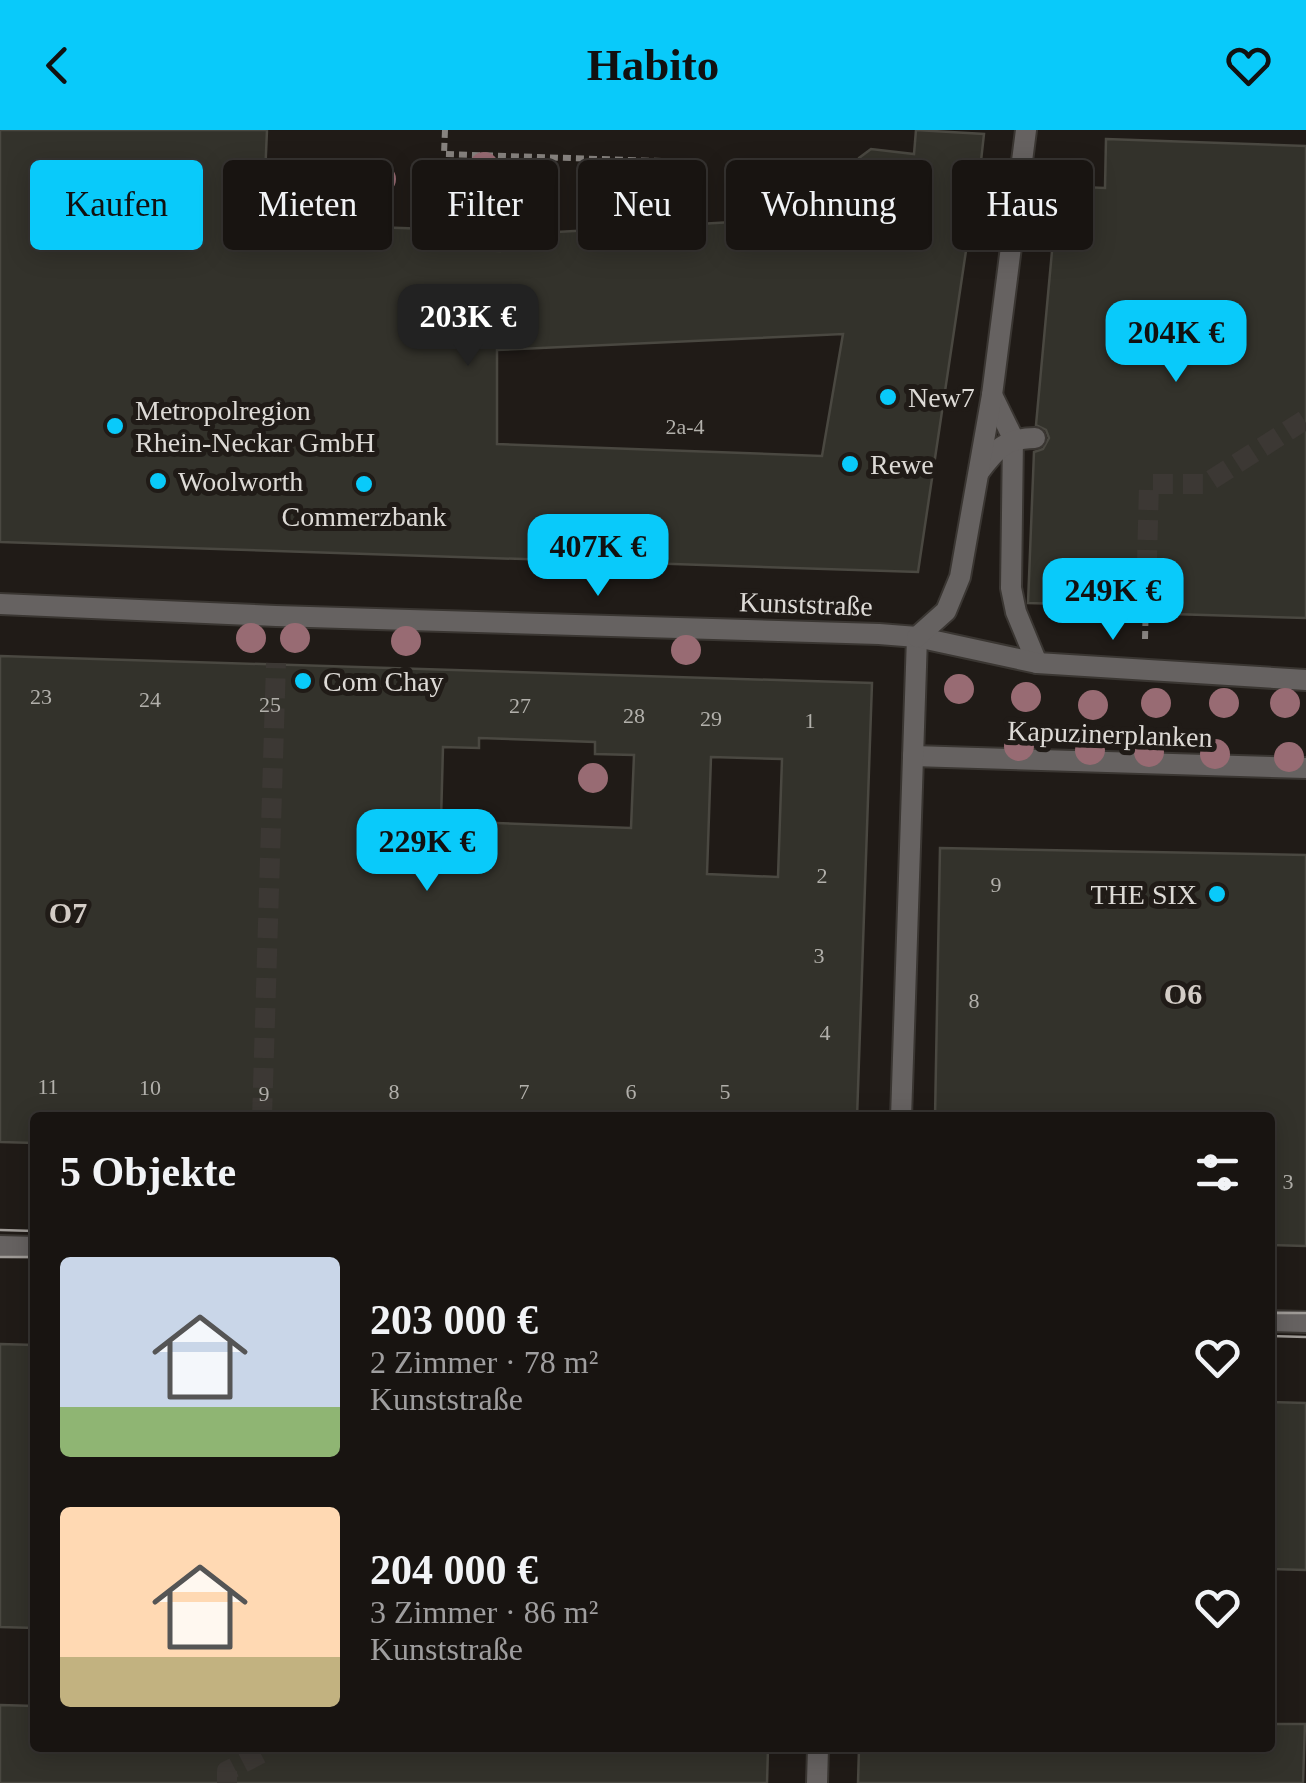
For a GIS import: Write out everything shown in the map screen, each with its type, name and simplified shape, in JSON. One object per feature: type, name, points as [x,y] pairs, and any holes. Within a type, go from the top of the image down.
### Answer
[{"type":"street","points":[[901,1112],[917,637],[946,611],[960,578],[992,395],[1026,130]]},
{"type":"street","points":[[992,395],[1013,438],[1011,588],[1036,663]]},
{"type":"street","points":[[978,472],[995,450],[1013,438],[1035,438]]},
{"type":"street","name":"Kunststraße","points":[[0,604],[917,637],[1036,663],[1306,680]]},
{"type":"street","name":"Kapuzinerplanken","points":[[912,756],[1306,768]]},
{"type":"street","points":[[0,1246],[30,1247]]},
{"type":"street","points":[[1275,1321],[1306,1322]]},
{"type":"street","points":[[817,1783],[818,1752]]},
{"type":"path","points":[[445,130],[444,154],[629,160]]},
{"type":"building","points":[[0,130],[267,130],[266,160],[223,160],[223,250],[392,250],[392,228],[412,228],[412,250],[558,250],[558,232],[578,231],[578,250],[706,250],[706,224],[726,222],[726,250],[932,250],[932,160],[859,158],[871,149],[914,154],[916,130],[984,134],[981,160],[952,160],[952,250],[966,250],[918,572],[0,542]],"holes":[[[843,334],[822,456],[497,444],[497,350]]]},
{"type":"building","points":[[1106,139],[1306,146],[1306,618],[1172,614],[1172,607],[1028,603],[1034,452],[1043,449],[1049,438],[1046,430],[1036,425],[1052,250],[1093,250],[1093,187],[1105,188]]},
{"type":"building","points":[[0,656],[872,683],[857,1112],[30,1112],[30,1143],[0,1142]],"holes":[[[479,738],[595,742],[595,754],[634,755],[631,828],[441,821],[443,747],[479,748]],[[711,757],[782,759],[778,877],[707,874]]]},
{"type":"building","points":[[940,848],[1306,855],[1306,1246],[1275,1245],[1275,1112],[935,1112]]},
{"type":"building","points":[[0,1344],[30,1345],[30,1628],[0,1627]]},
{"type":"building","points":[[1275,1402],[1306,1403],[1306,1570],[1275,1569]]},
{"type":"building","points":[[0,1705],[30,1706],[30,1752],[768,1752],[767,1783],[0,1783]]},
{"type":"building","points":[[1275,1724],[1305,1724],[1303,1783],[858,1783],[859,1752],[1275,1752]]},
{"type":"tunnel","points":[[1146,600],[1149,484],[1205,484],[1306,419]]},
{"type":"tunnel","points":[[262,1112],[276,663]]},
{"type":"tunnel","points":[[227,1783],[227,1771],[264,1752]]},
{"type":"tram line","points":[[0,1230],[30,1231]]},
{"type":"tram line","points":[[0,1257],[30,1257]]},
{"type":"tram line","points":[[1275,1313],[1306,1313]]},
{"type":"tram line","points":[[1275,1336],[1306,1337]]},
{"type":"place","name":"New7","points":[[888,397]]},
{"type":"place","name":"Metropolregion Rhein-Neckar GmbH","points":[[115,426]]},
{"type":"place","name":"Rewe","points":[[850,464]]},
{"type":"place","name":"Woolworth","points":[[158,481]]},
{"type":"place","name":"Commerzbank","points":[[364,484]]},
{"type":"place","name":"Com Chay","points":[[303,681]]},
{"type":"place","name":"THE SIX","points":[[1217,894]]},
{"type":"district","name":"O7","points":[[68,912]]},
{"type":"district","name":"O6","points":[[1183,993]]}]
